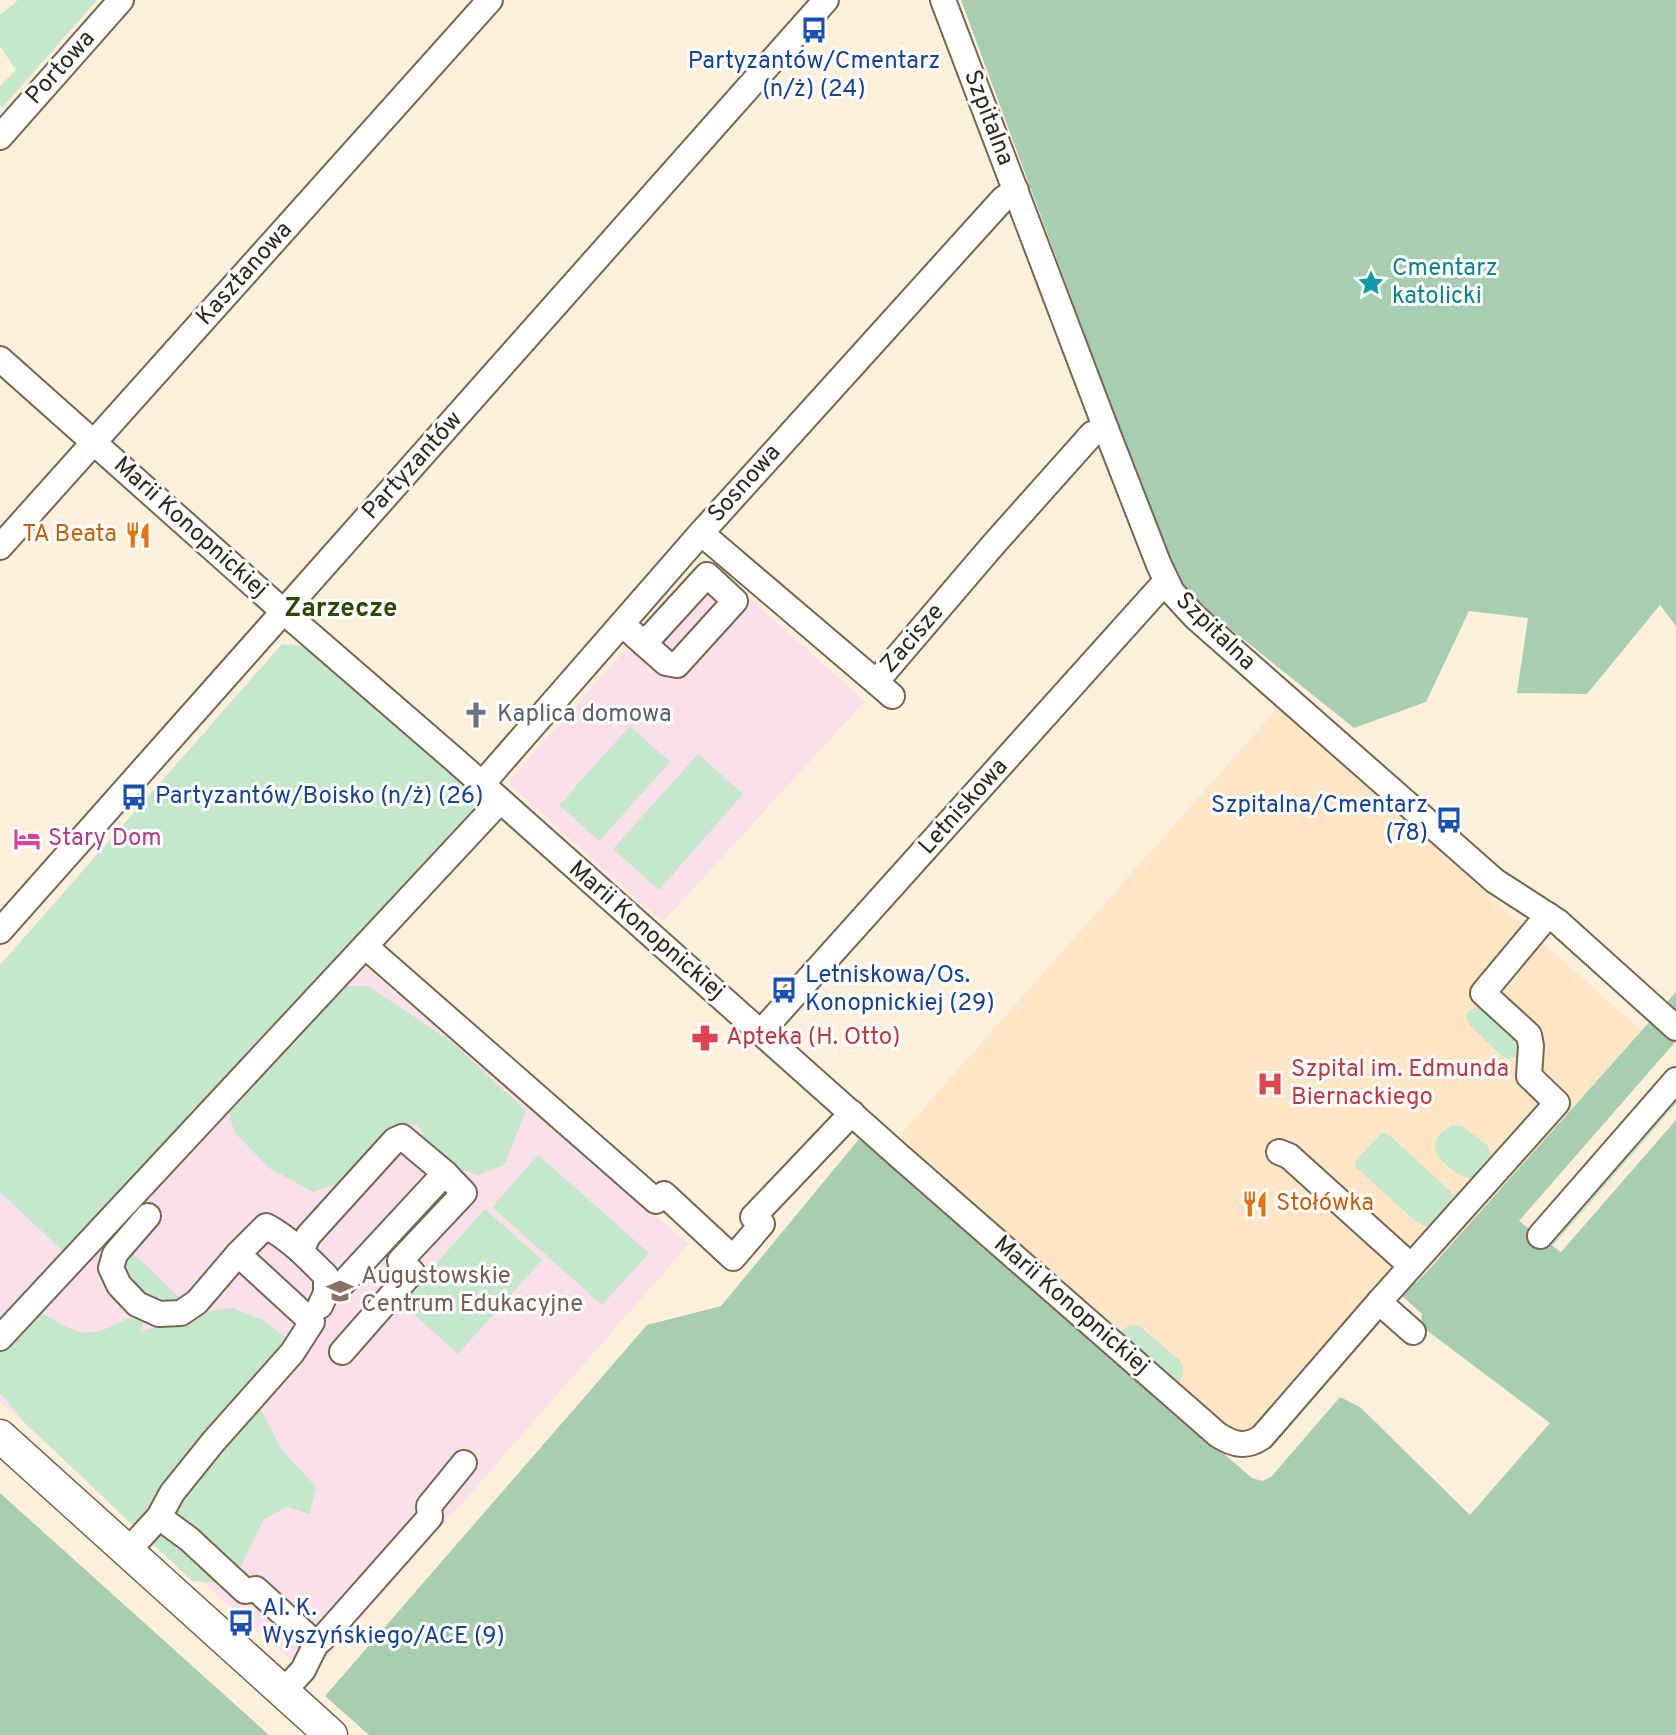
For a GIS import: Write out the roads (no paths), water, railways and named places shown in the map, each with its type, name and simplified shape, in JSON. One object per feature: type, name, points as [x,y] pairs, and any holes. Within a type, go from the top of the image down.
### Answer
[{"type":"main road","points":[[0,1436],[120,1559],[276,1699],[331,1735]]},
{"type":"main road","points":[[0,1466],[120,1559]]},
{"type":"main road","points":[[276,1699],[303,1735]]},
{"type":"street","name":"Portowa","points":[[0,137],[121,0]]},
{"type":"street","name":"Kasztanowa","points":[[0,547],[490,0]]},
{"type":"street","name":"Partyzantów","points":[[0,931],[826,0]]},
{"type":"street","name":"Szpitalna","points":[[943,0],[1106,429],[1166,581],[1180,602],[1488,875],[1548,915],[1676,1028]]},
{"type":"street","name":"Sosnowa","points":[[0,1338],[365,946],[491,793],[622,624],[1003,199],[1016,190]]},
{"type":"street","name":"Marii Konopnickiej","points":[[0,359],[852,1113],[1219,1435],[1233,1444],[1249,1444],[1267,1432],[1411,1265],[1558,1102],[1529,1076],[1529,1035],[1483,993],[1548,915]]},
{"type":"street","name":"Zacisze","points":[[701,533],[884,689],[993,545],[1092,434],[1106,429]]},
{"type":"street","name":"Letniskowa","points":[[761,1032],[1166,581]]},
{"type":"street","points":[[622,624],[644,644]]},
{"type":"street","points":[[365,946],[656,1202],[664,1194],[733,1258],[762,1224],[753,1217],[852,1113]]},
{"type":"street","points":[[1540,1236],[1676,1080]]},
{"type":"street","points":[[301,1251],[308,1236],[395,1140],[402,1137],[464,1193],[400,1261],[412,1272],[342,1352]]},
{"type":"street","points":[[1279,1152],[1289,1156],[1411,1265]]},
{"type":"street","points":[[326,1293],[344,1282],[444,1173]]},
{"type":"street","points":[[120,1559],[159,1517],[172,1493],[292,1353],[312,1322],[326,1293],[326,1276],[301,1251],[266,1226],[197,1302],[181,1313],[159,1314],[136,1304],[119,1285],[111,1268],[115,1254],[148,1216]]},
{"type":"street","points":[[238,1254],[312,1322]]},
{"type":"street","points":[[1379,1302],[1413,1332]]},
{"type":"street","points":[[276,1699],[303,1670],[316,1644],[430,1517],[429,1506],[464,1463]]},
{"type":"street","points":[[159,1517],[189,1539],[245,1591],[256,1589],[316,1644]]},
{"type":"place","name":"Partyzantów/Cmentarz (n/ż) (24)","points":[[814,30]]},
{"type":"place","name":"Cmentarz katolicki","points":[[1371,283]]},
{"type":"place","name":"TA Beata","points":[[138,535]]},
{"type":"place","name":"Kaplica domowa","points":[[476,715]]},
{"type":"place","name":"Partyzantów/Boisko (n/ż) (26)","points":[[134,797]]},
{"type":"place","name":"Szpitalna/Cmentarz (78)","points":[[1449,820]]},
{"type":"place","name":"Stary Dom","points":[[27,839]]},
{"type":"place","name":"Letniskowa/Os. Konopnickiej (29)","points":[[784,990]]},
{"type":"place","name":"Apteka (H. Otto)","points":[[705,1038]]},
{"type":"place","name":"Szpital im. Edmunda Biernackiego","points":[[1270,1084]]},
{"type":"place","name":"Stołówka","points":[[1255,1204]]},
{"type":"place","name":"Augustowskie Centrum Edukacyjne","points":[[340,1291]]},
{"type":"place","name":"Al. K. Wyszyńskiego/ACE (9)","points":[[241,1623]]},
{"type":"district","name":"Zarzecze","points":[[341,609]]}]
